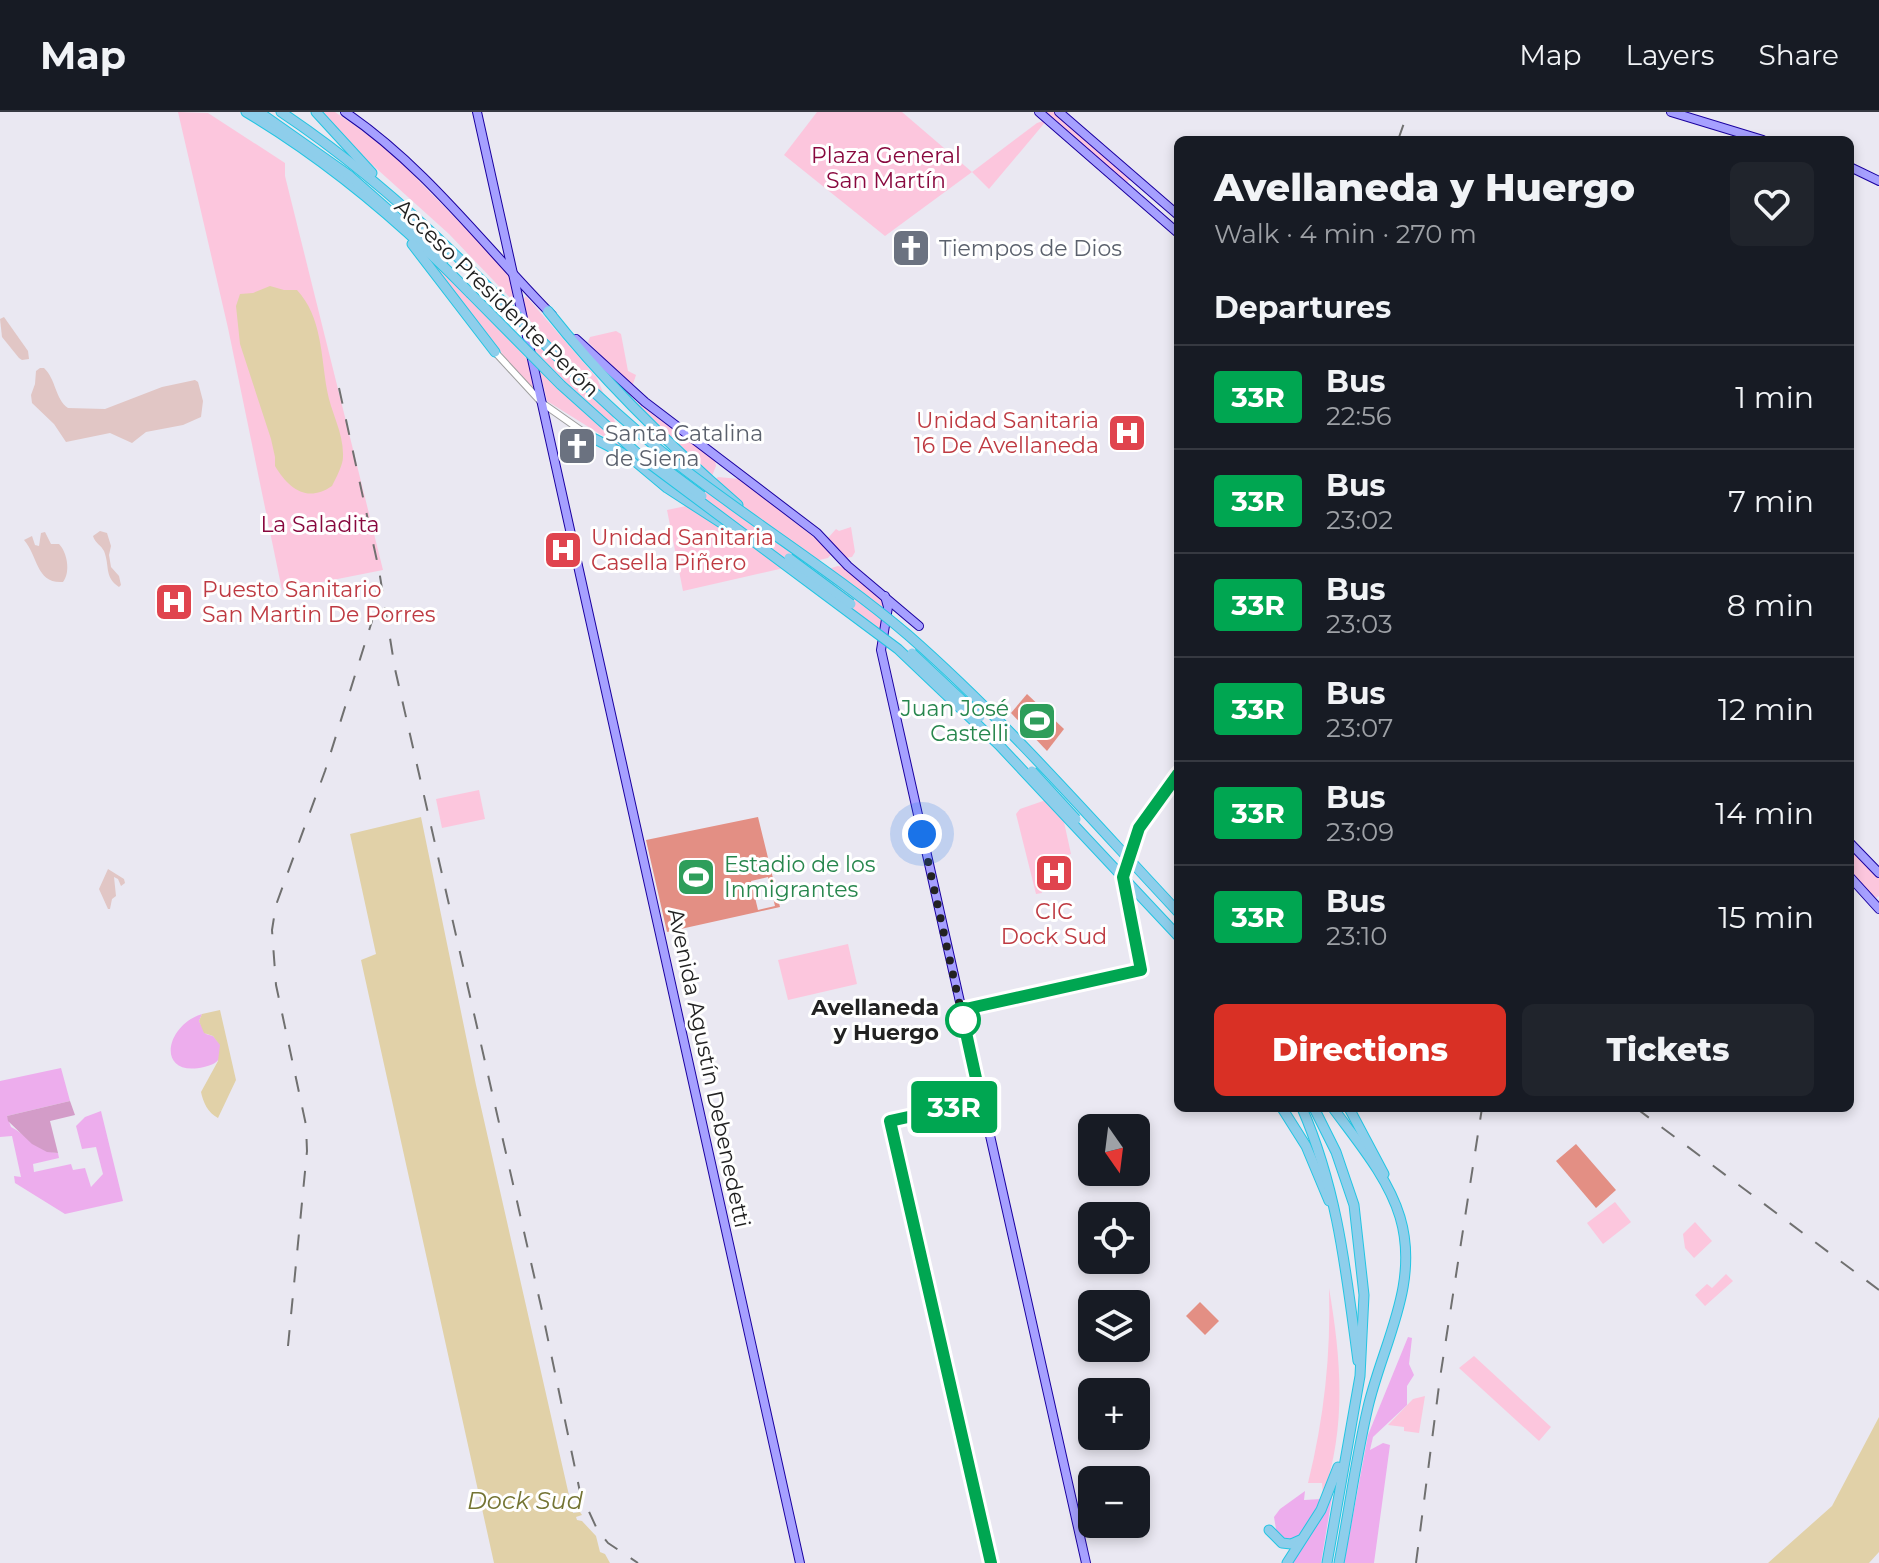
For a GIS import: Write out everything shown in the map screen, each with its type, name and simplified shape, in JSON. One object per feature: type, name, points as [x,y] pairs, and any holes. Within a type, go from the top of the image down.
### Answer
[{"type":"highway","name":"Acceso Presidente Perón","points":[[246,112],[298,146],[475,287],[561,385],[627,445],[870,626],[956,702],[999,745],[1174,932]]},
{"type":"highway","points":[[259,112],[350,176],[679,466],[858,595],[931,656],[1046,770],[1174,908]]},
{"type":"highway","points":[[281,112],[394,196]]},
{"type":"highway","points":[[316,112],[546,362],[622,433],[698,493],[869,617],[930,668],[1000,737],[1174,924]]},
{"type":"highway","points":[[380,209],[413,245],[495,352]]},
{"type":"highway","points":[[548,311],[577,348],[622,395],[703,475],[765,528]]},
{"type":"highway","points":[[589,436],[630,457],[707,515],[774,554]]},
{"type":"highway","points":[[1285,1112],[1306,1146],[1339,1228]]},
{"type":"highway","points":[[1304,1112],[1324,1161],[1339,1228],[1360,1376]]},
{"type":"highway","points":[[1316,1112],[1336,1152],[1351,1193],[1358,1225],[1364,1310],[1360,1376],[1327,1563]]},
{"type":"highway","points":[[1336,1112],[1392,1196]]},
{"type":"highway","points":[[1339,1563],[1370,1400],[1404,1291],[1406,1248],[1400,1217],[1380,1165],[1351,1112]]},
{"type":"highway","points":[[1287,1563],[1321,1510],[1346,1445]]},
{"type":"highway","points":[[1269,1530],[1285,1544],[1302,1538]]},
{"type":"main road","name":"Acceso Presidente Perón","points":[[345,112],[383,139],[430,184],[548,311],[645,402],[823,538],[848,566],[919,626]]},
{"type":"main road","name":"Avenida Agustín Debenedetti","points":[[477,112],[800,1563]]},
{"type":"main road","points":[[1039,112],[1174,230]]},
{"type":"main road","points":[[1059,112],[1174,212]]},
{"type":"main road","points":[[1671,112],[1750,136]]},
{"type":"main road","points":[[1854,169],[1879,181]]},
{"type":"main road","points":[[885,596],[888,607],[880,647],[882,658],[1086,1563]]},
{"type":"main road","points":[[1854,847],[1879,873]]},
{"type":"main road","points":[[1854,881],[1879,909]]},
{"type":"street","points":[[495,352],[542,403],[589,436]]},
{"type":"shaded area","points":[[4,317],[28,351],[29,359],[19,358],[2,337],[0,319]]},
{"type":"shaded area","points":[[40,368],[48,373],[60,400],[68,408],[105,409],[162,387],[195,380],[203,401],[201,417],[183,425],[146,432],[132,443],[110,433],[66,442],[54,424],[32,403],[36,371]]},
{"type":"shaded area","points":[[100,531],[107,533],[111,546],[111,567],[119,576],[119,587],[111,579],[104,551],[93,536]]},
{"type":"shaded area","points":[[45,532],[51,544],[59,544],[64,552],[67,568],[63,582],[47,579],[42,574],[24,540],[32,536],[35,545],[39,546],[41,533]]},
{"type":"shaded area","name":"Juan José Castelli","points":[[1027,694],[1064,729],[1047,751],[1011,713]]},
{"type":"shaded area","points":[[758,817],[780,907],[667,932],[646,840]],"holes":[[[768,877],[775,906],[758,910],[751,881]]]},
{"type":"shaded area","points":[[108,869],[124,879],[125,883],[121,886],[114,877],[116,896],[110,909],[99,889]]},
{"type":"shaded area","points":[[202,1014],[199,1021],[206,1034],[213,1036],[220,1044],[220,1058],[204,1067],[178,1065],[172,1058],[173,1039],[189,1020]]},
{"type":"shaded area","points":[[61,1068],[70,1101],[7,1116],[11,1127],[38,1146],[58,1153],[59,1158],[33,1164],[34,1172],[71,1164],[73,1170],[85,1168],[91,1187],[103,1174],[96,1147],[82,1149],[76,1126],[85,1117],[101,1111],[123,1201],[65,1214],[15,1183],[14,1176],[21,1177],[12,1136],[0,1137],[0,1081]]},
{"type":"shaded area","points":[[70,1101],[75,1115],[50,1121],[58,1153],[47,1152],[32,1144],[8,1121],[7,1116]]},
{"type":"shaded area","points":[[1576,1144],[1616,1190],[1596,1208],[1556,1161]]},
{"type":"shaded area","points":[[1200,1302],[1219,1321],[1205,1335],[1186,1316]]},
{"type":"shaded area","points":[[1408,1337],[1412,1338],[1409,1364],[1414,1375],[1407,1386],[1407,1405],[1373,1437],[1370,1450],[1383,1443],[1390,1445],[1374,1563],[1344,1563],[1368,1435]]},
{"type":"shaded area","points":[[1305,1491],[1304,1500],[1322,1499],[1300,1538],[1287,1543],[1277,1535],[1274,1517]]},
{"type":"shaded area","points":[[1333,1491],[1321,1563],[1290,1563]]},
{"type":"green space","name":"La Saladita","points":[[178,112],[208,113],[285,163],[285,176],[383,570],[282,590],[228,328]]},
{"type":"green space","points":[[322,112],[335,112],[386,147],[509,273],[514,302],[449,234],[367,160]]},
{"type":"green space","name":"Plaza General San Martín","points":[[817,112],[902,112],[972,172],[885,236],[784,155]]},
{"type":"green space","points":[[1039,112],[1059,112],[1133,176],[1123,186],[1047,120],[989,189],[972,172],[1037,123],[1046,120]]},
{"type":"green space","points":[[419,249],[529,361],[535,387],[532,388],[517,372]]},
{"type":"green space","points":[[526,296],[597,378],[627,451],[547,401],[523,300]]},
{"type":"green space","points":[[616,331],[621,334],[628,371],[636,375],[632,387],[588,342],[590,337]]},
{"type":"green space","points":[[628,396],[715,460],[712,476]]},
{"type":"green space","points":[[718,477],[739,479],[833,552],[828,558],[683,591],[667,510],[686,506]]},
{"type":"green space","points":[[851,527],[855,552],[852,557],[845,558],[828,538],[836,529]]},
{"type":"green space","points":[[838,566],[856,575],[880,597],[884,610],[879,634],[802,577]]},
{"type":"green space","points":[[479,790],[485,819],[442,828],[436,799]]},
{"type":"green space","points":[[1046,800],[1064,822],[1071,854],[1035,863],[1042,893],[1036,894],[1016,814],[1020,809]]},
{"type":"green space","points":[[1854,851],[1879,877],[1879,896],[1876,898],[1854,875]]},
{"type":"green space","points":[[848,944],[857,984],[788,1000],[778,960]]},
{"type":"green space","points":[[1615,1202],[1631,1222],[1603,1244],[1587,1223]]},
{"type":"green space","points":[[1695,1222],[1712,1241],[1694,1258],[1685,1248],[1683,1234]]},
{"type":"green space","points":[[1726,1274],[1733,1281],[1705,1306],[1695,1295],[1707,1284],[1712,1288]]},
{"type":"green space","points":[[1329,1288],[1340,1392],[1336,1444],[1323,1496],[1322,1483],[1308,1483],[1325,1386]]},
{"type":"green space","points":[[1474,1356],[1551,1427],[1539,1441],[1459,1368]]},
{"type":"green space","points":[[1425,1396],[1419,1433],[1388,1425],[1413,1399]]},
{"type":"water","points":[[270,286],[297,290],[311,312],[319,337],[343,460],[332,486],[315,493],[293,487],[275,466],[271,439],[240,344],[236,306],[240,294]]},
{"type":"water","name":"Dock Sud","points":[[421,817],[476,1085],[573,1513],[580,1512],[582,1515],[576,1517],[577,1520],[582,1521],[596,1536],[600,1552],[610,1563],[494,1563],[361,960],[376,954],[350,834]]},
{"type":"water","points":[[220,1010],[236,1080],[218,1118],[206,1107],[201,1092],[218,1061],[220,1045],[213,1036],[204,1033],[199,1021],[202,1014]]},
{"type":"water","points":[[1879,1417],[1879,1552],[1869,1563],[1768,1563],[1832,1506]]},
{"type":"railway","points":[[1399,136],[1408,112]]},
{"type":"railway","points":[[339,388],[379,570],[395,669],[541,1306],[580,1492],[597,1529],[608,1543],[638,1563]]},
{"type":"railway","points":[[288,1346],[307,1151],[306,1125],[276,985],[272,930],[276,905],[325,771],[372,621],[377,590]]},
{"type":"railway","points":[[1416,1563],[1440,1378],[1481,1112]]},
{"type":"railway","points":[[1641,1112],[1879,1290]]},
{"type":"bus line","name":"33R","points":[[991,1563],[890,1121],[981,1101],[961,1010],[1141,970],[1123,877],[1133,839],[1174,780]]},
{"type":"place","name":"Tiempos de Dios","points":[[911,248]]},
{"type":"place","name":"Unidad Sanitaria 16 De Avellaneda","points":[[1127,433]]},
{"type":"place","name":"Santa Catalina de Siena","points":[[577,446]]},
{"type":"place","name":"Unidad Sanitaria Casella Piñero","points":[[563,550]]},
{"type":"place","name":"Puesto Sanitario San Martin De Porres","points":[[174,602]]},
{"type":"place","name":"Juan José Castelli","points":[[1037,721]]},
{"type":"place","name":"CIC Dock Sud","points":[[1054,873]]},
{"type":"place","name":"Estadio de los Inmigrantes","points":[[696,877]]},
{"type":"place","name":"Avellaneda y Huergo","points":[[963,1020]]},
{"type":"route","points":[[922,834],[963,1020]]}]
